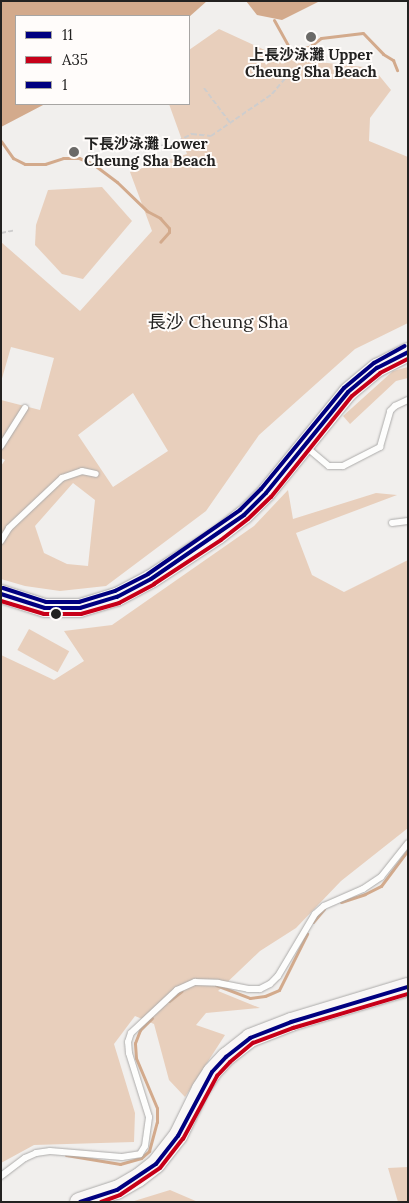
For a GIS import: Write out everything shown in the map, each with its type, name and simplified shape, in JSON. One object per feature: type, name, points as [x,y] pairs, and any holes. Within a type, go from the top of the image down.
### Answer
[{"type":"main road","points":[[1,594],[35,606],[70,609],[103,603],[127,593],[231,526],[266,493],[339,402],[358,383],[388,361],[408,352]]},
{"type":"main road","points":[[79,1202],[118,1190],[156,1164],[172,1144],[201,1089],[219,1064],[242,1044],[269,1029],[408,987]]},
{"type":"lane","points":[[304,446],[330,466],[343,466],[380,447],[390,411],[395,406],[408,400]]},
{"type":"lane","points":[[1,446],[25,408]]},
{"type":"lane","points":[[1,541],[9,528],[62,478],[82,471],[96,474]]},
{"type":"lane","points":[[392,523],[402,524],[408,521]]},
{"type":"lane","points":[[1,1176],[36,1153],[50,1151],[122,1157],[140,1154],[145,1146],[149,1117],[129,1053],[128,1042],[131,1032],[145,1017],[177,990],[195,982],[218,982],[248,989],[260,989],[270,984],[278,976],[315,914],[324,906],[363,889],[381,877],[408,843]]},
{"type":"path","points":[[130,138],[154,146],[171,145],[192,134],[211,136],[272,94],[288,75],[302,72]]},
{"type":"path","points":[[204,88],[231,124]]},
{"type":"path","points":[[1,233],[16,230]]},
{"type":"shaded area","points":[[1,1],[207,1],[190,16],[15,15],[15,105],[43,105],[1,127]]},
{"type":"shaded area","points":[[246,1],[320,1],[282,20],[257,15]]},
{"type":"shaded area","points":[[219,29],[282,58],[373,68],[391,90],[370,118],[369,141],[408,157],[408,323],[355,349],[259,435],[206,511],[106,586],[60,591],[25,586],[1,579],[1,466],[5,460],[1,458],[1,400],[40,410],[54,358],[11,347],[1,382],[1,242],[80,311],[152,231],[130,172],[187,154],[169,105],[190,105],[190,49]],"holes":[[[133,393],[168,451],[113,487],[78,435]],[[73,483],[95,500],[88,566],[67,564],[44,553],[35,526]]]},
{"type":"shaded area","points":[[102,187],[132,221],[83,279],[62,274],[35,245],[36,225],[48,190]]},
{"type":"shaded area","points":[[408,367],[408,378],[396,381],[350,424],[343,416],[393,371]]},
{"type":"shaded area","points":[[288,490],[293,519],[376,493],[397,495],[296,533],[312,575],[344,592],[408,560],[408,828],[341,881],[296,928],[260,951],[218,991],[260,1008],[206,1013],[196,1025],[225,1035],[185,1097],[169,1080],[154,1024],[135,1016],[114,1044],[135,1113],[134,1142],[34,1145],[1,1163],[1,655],[54,680],[84,661],[64,631],[112,625],[254,526]]},
{"type":"shaded area","points":[[29,629],[69,651],[58,672],[17,650]]},
{"type":"shaded area","points":[[408,1167],[408,1202],[398,1202],[388,1168]]},
{"type":"shaded area","points":[[170,1190],[198,1202],[131,1202]]},
{"type":"waterway","points":[[274,20],[291,51],[309,47],[321,38],[363,33],[383,54],[393,60],[397,70]]},
{"type":"waterway","points":[[1,141],[13,158],[25,164],[45,164],[63,158],[79,158],[93,164],[117,182],[147,211],[160,218],[169,228],[169,232],[160,242]]},
{"type":"waterway","points":[[341,902],[381,886],[408,850]]},
{"type":"waterway","points":[[313,922],[324,909]]},
{"type":"waterway","points":[[216,985],[250,998],[265,996],[279,990],[307,934]]},
{"type":"waterway","points":[[169,1001],[182,991]]},
{"type":"waterway","points":[[66,1155],[120,1164],[141,1158],[149,1151],[157,1122],[157,1108],[136,1058],[135,1043],[140,1030],[152,1018]]},
{"type":"transit line","name":"1","points":[[3,588],[46,602],[79,602],[115,591],[148,574],[240,510],[261,489],[344,388],[374,363],[405,346]]},
{"type":"transit line","name":"11","points":[[1,594],[45,608],[80,608],[117,597],[151,579],[244,515],[266,493],[348,392],[377,368],[408,352]]},
{"type":"transit line","name":"A35","points":[[1,601],[44,614],[81,614],[119,603],[154,584],[221,540],[248,519],[271,497],[352,396],[380,373],[408,359]]},
{"type":"transit line","name":"11","points":[[80,1202],[117,1190],[156,1164],[178,1136],[212,1072],[226,1057],[250,1038],[291,1022],[408,987]]},
{"type":"transit line","name":"A35","points":[[101,1202],[120,1195],[160,1168],[183,1139],[217,1076],[230,1062],[253,1043],[293,1028],[408,994]]},
{"type":"place","name":"上長沙泳灘 Upper Cheung Sha Beach","points":[[311,37]]},
{"type":"place","name":"下長沙泳灘 Lower Cheung Sha Beach","points":[[74,152]]},
{"type":"district","name":"長沙 Cheung Sha","points":[[218,322]]}]
